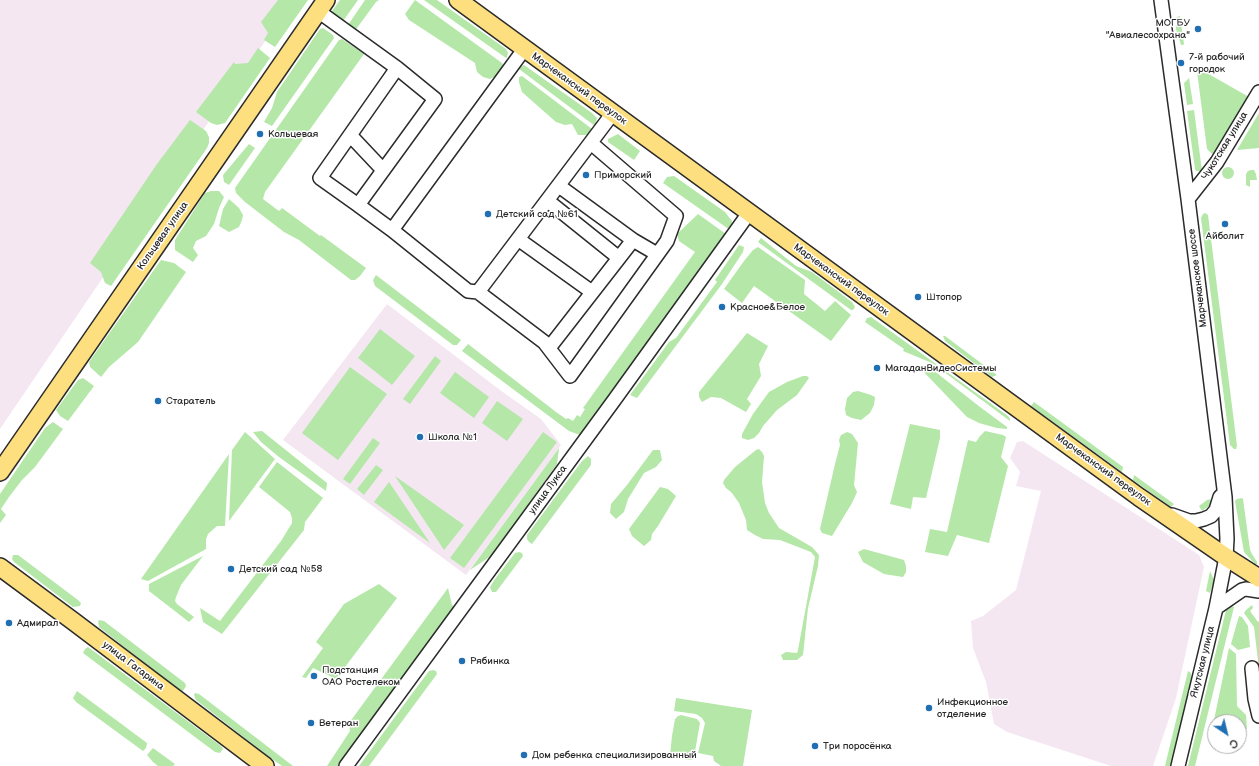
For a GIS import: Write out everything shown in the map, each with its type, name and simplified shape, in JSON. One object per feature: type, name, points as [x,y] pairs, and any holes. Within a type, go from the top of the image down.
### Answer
[{"type":"main road","name":"Марчеканский переулок","points":[[458,0],[1155,508],[1259,578]]},
{"type":"main road","name":"Кольцевая улица","points":[[0,472],[322,5]]},
{"type":"main road","name":"улица Гагарина","points":[[0,567],[265,766]]},
{"type":"street","name":"Марчеканское шоссе","points":[[1160,0],[1188,200],[1224,493],[1227,524],[1226,557]]},
{"type":"street","points":[[322,5],[435,99],[358,205]]},
{"type":"street","points":[[392,230],[525,48]]},
{"type":"street","points":[[398,68],[320,178],[392,230],[468,291],[478,292],[544,342],[570,376],[667,241],[676,216],[591,143]]},
{"type":"street","name":"Чукотская улица","points":[[1188,200],[1216,162],[1259,92]]},
{"type":"street","points":[[478,292],[613,113]]},
{"type":"street","points":[[350,135],[383,170]]},
{"type":"street","points":[[559,186],[633,240],[657,254]]},
{"type":"street","points":[[548,201],[619,258]]},
{"type":"street","name":"улица Лукса","points":[[346,766],[615,399],[749,213]]},
{"type":"street","points":[[518,239],[592,292]]},
{"type":"street","points":[[549,348],[633,240]]},
{"type":"street","points":[[1155,508],[1189,521],[1201,520],[1211,516],[1216,510],[1220,497],[1224,493]]},
{"type":"street","name":"Якутская улица","points":[[1178,766],[1216,608],[1226,557]]},
{"type":"street","points":[[1216,608],[1242,590],[1259,590]]},
{"type":"street","points":[[1252,668],[1255,700],[1259,716]]},
{"type":"shaded area","points":[[0,0],[294,0],[203,130],[0,429]]},
{"type":"shaded area","name":"Школа №1","points":[[387,304],[500,390],[541,419],[561,445],[466,575],[283,440]]},
{"type":"shaded area","points":[[1023,441],[1199,555],[1204,567],[1176,698],[1153,766],[1111,766],[1007,732],[994,724],[986,682],[973,648],[971,621],[983,616],[1016,590],[1041,491],[1016,486],[1020,472],[1010,458],[1017,442]]},
{"type":"green space","points":[[278,0],[308,0],[275,47],[264,40],[268,33],[261,22]]},
{"type":"green space","points":[[340,0],[358,0],[343,21],[333,17],[332,11]]},
{"type":"green space","points":[[365,0],[379,0],[354,32],[348,25]]},
{"type":"green space","points":[[415,0],[502,63],[502,68],[496,76],[490,79],[483,77],[477,72],[475,63],[409,20],[405,14]]},
{"type":"green space","points":[[424,0],[437,0],[506,49],[508,53],[507,57],[506,58]]},
{"type":"green space","points":[[1180,16],[1183,45],[1181,45],[1176,29],[1176,19]]},
{"type":"green space","points":[[323,28],[333,35],[334,38],[272,126],[264,122],[272,108],[277,92],[320,29]]},
{"type":"green space","points":[[342,39],[364,54],[265,192],[263,199],[279,211],[282,208],[366,268],[355,280],[351,280],[299,240],[284,232],[245,202],[236,193],[235,188],[339,40]]},
{"type":"green space","points":[[258,48],[270,58],[225,123],[217,125],[211,123],[196,112],[234,62],[235,64],[248,63]]},
{"type":"green space","points":[[524,65],[592,113],[597,118],[595,126],[519,69]]},
{"type":"green space","points":[[1198,68],[1249,97],[1215,152],[1212,154],[1207,149],[1197,71]]},
{"type":"green space","points":[[522,76],[592,129],[588,135],[578,135],[572,124],[565,125],[556,122],[522,92],[519,77]]},
{"type":"green space","points":[[1189,78],[1193,104],[1187,105],[1184,83]]},
{"type":"green space","points":[[1194,110],[1202,171],[1196,171],[1195,169],[1187,111]]},
{"type":"green space","points":[[1259,113],[1259,148],[1237,150]]},
{"type":"green space","points":[[190,120],[206,131],[209,137],[207,148],[111,286],[105,283],[101,272],[90,263],[157,164]]},
{"type":"green space","points":[[618,134],[640,151],[634,160],[608,142],[608,139]]},
{"type":"green space","points":[[249,144],[255,148],[229,185],[224,182],[223,175]]},
{"type":"green space","points":[[1226,167],[1230,167],[1234,173],[1230,179],[1226,179],[1222,175],[1222,171]]},
{"type":"green space","points":[[1251,170],[1254,170],[1257,180],[1250,180],[1250,187],[1246,185],[1246,174]]},
{"type":"green space","points":[[674,176],[725,212],[732,221],[730,230],[663,183],[667,177]]},
{"type":"green space","points":[[219,191],[224,197],[214,224],[206,236],[196,241],[193,248],[198,255],[193,262],[175,250],[175,240],[205,193]]},
{"type":"green space","points":[[229,199],[239,208],[243,215],[239,227],[229,232],[219,226],[223,209]]},
{"type":"green space","points":[[1205,213],[1208,215],[1237,446],[1236,449],[1230,445],[1201,218]]},
{"type":"green space","points":[[698,214],[726,234],[714,253],[580,435],[569,431],[462,351],[468,344],[566,419],[568,418],[573,421],[577,415],[580,417],[585,409],[583,408],[695,252],[679,241],[677,234]]},
{"type":"green space","points":[[761,238],[796,266],[812,272],[852,302],[855,307],[853,310],[758,242]]},
{"type":"green space","points":[[739,245],[744,247],[743,252],[722,284],[637,398],[630,395],[669,342],[676,338],[717,282],[715,280]]},
{"type":"green space","points":[[758,247],[805,280],[804,294],[825,311],[835,301],[851,315],[831,341],[754,286],[742,303],[724,289],[744,261],[753,250]]},
{"type":"green space","points":[[161,260],[174,263],[186,272],[138,342],[109,367],[101,377],[90,367],[89,362]]},
{"type":"green space","points":[[376,275],[461,340],[457,345],[453,345],[375,286],[373,280]]},
{"type":"green space","points":[[871,317],[1008,416],[1010,421],[932,363],[903,351],[904,349],[865,322],[867,318]]},
{"type":"green space","points":[[380,329],[415,356],[392,385],[358,358]]},
{"type":"green space","points":[[747,333],[768,346],[759,364],[761,376],[747,399],[751,404],[746,412],[721,398],[711,397],[702,402],[699,397],[699,392]]},
{"type":"green space","points":[[943,336],[997,375],[992,377],[945,341]]},
{"type":"green space","points":[[435,356],[441,361],[410,404],[403,399]]},
{"type":"green space","points":[[350,367],[387,394],[338,460],[302,433]]},
{"type":"green space","points":[[919,367],[933,370],[1007,427],[1007,429],[979,423],[967,417]]},
{"type":"green space","points":[[455,372],[489,397],[474,418],[440,393]]},
{"type":"green space","points":[[807,376],[809,378],[797,395],[777,410],[754,438],[748,440],[742,438],[742,434],[753,414],[769,392],[787,382]]},
{"type":"green space","points":[[83,378],[94,386],[68,421],[60,416],[56,410],[78,380]]},
{"type":"green space","points":[[858,391],[875,397],[874,405],[870,413],[861,420],[846,415],[845,409],[847,398],[853,392]]},
{"type":"green space","points":[[497,401],[523,419],[507,441],[482,423]]},
{"type":"green space","points":[[1034,402],[1123,467],[1122,472],[1031,406]]},
{"type":"green space","points":[[53,422],[63,429],[35,467],[22,480],[9,497],[1,509],[6,515],[0,523],[0,494],[45,428]]},
{"type":"green space","points":[[910,424],[940,430],[940,438],[926,498],[913,497],[911,509],[890,504]]},
{"type":"green space","points":[[262,431],[327,483],[326,491],[279,457],[261,442],[253,432]]},
{"type":"green space","points":[[985,431],[1006,437],[1001,457],[1008,466],[989,543],[957,535],[948,556],[925,552],[930,529],[947,532],[968,440],[976,442]]},
{"type":"green space","points":[[245,432],[275,459],[229,521],[232,450]]},
{"type":"green space","points":[[543,432],[557,442],[464,568],[450,558]]},
{"type":"green space","points":[[847,432],[852,434],[858,443],[854,485],[857,492],[832,536],[822,533],[820,529],[840,445],[839,440],[841,435]]},
{"type":"green space","points":[[373,438],[380,443],[350,484],[343,479]]},
{"type":"green space","points":[[559,448],[557,464],[491,556],[470,570]]},
{"type":"green space","points":[[759,449],[764,456],[762,482],[765,503],[769,513],[779,528],[812,547],[819,555],[818,566],[808,608],[803,655],[797,660],[783,660],[781,655],[786,652],[797,653],[815,557],[811,552],[780,540],[763,539],[747,530],[746,520],[739,503],[723,483],[735,467]]},
{"type":"green space","points":[[653,450],[660,450],[662,460],[656,467],[644,473],[628,499],[624,512],[616,519],[610,513],[611,504]]},
{"type":"green space","points":[[229,454],[225,526],[217,526],[208,534],[206,539],[206,549],[148,581],[141,579]]},
{"type":"green space","points":[[588,456],[591,459],[591,465],[532,544],[527,539],[527,535],[582,461]]},
{"type":"green space","points":[[277,462],[323,498],[305,522],[304,530],[222,634],[203,622],[200,608],[220,621],[281,541],[292,523],[290,512],[259,487]]},
{"type":"green space","points":[[376,465],[383,470],[364,495],[357,489]]},
{"type":"green space","points":[[1134,475],[1174,504],[1171,507],[1133,480]]},
{"type":"green space","points":[[395,476],[464,525],[444,550]]},
{"type":"green space","points":[[389,482],[430,543],[374,502]]},
{"type":"green space","points":[[660,487],[668,489],[676,496],[652,534],[651,540],[644,546],[632,536],[629,529]]},
{"type":"green space","points":[[1242,498],[1250,550],[1257,564],[1255,564],[1244,552],[1235,501]]},
{"type":"green space","points":[[1213,499],[1209,506],[1202,511],[1199,506],[1207,500]]},
{"type":"green space","points":[[864,549],[904,560],[906,572],[903,577],[884,574],[863,562],[858,552]]},
{"type":"green space","points":[[515,553],[522,553],[523,556],[496,592],[492,592],[490,587],[495,579]]},
{"type":"green space","points":[[13,555],[18,555],[78,600],[81,603],[80,606],[73,607],[14,562],[12,559]]},
{"type":"green space","points":[[203,556],[181,585],[175,601],[194,617],[189,622],[149,591],[149,584]]},
{"type":"green space","points":[[1210,571],[1214,580],[1210,593],[1206,591]]},
{"type":"green space","points":[[379,584],[397,598],[336,679],[313,668],[306,678],[302,677],[323,648],[316,642],[344,604]]},
{"type":"green space","points":[[448,588],[452,605],[457,609],[340,766],[327,766],[350,731],[349,723]]},
{"type":"green space","points":[[1229,605],[1234,607],[1195,766],[1188,766],[1227,606]]},
{"type":"green space","points":[[1252,605],[1253,608],[1250,611],[1258,622],[1259,621],[1259,669],[1254,627],[1244,613]]},
{"type":"green space","points":[[1239,616],[1242,617],[1248,626],[1250,647],[1238,650],[1231,644]]},
{"type":"green space","points":[[99,620],[104,621],[185,683],[186,686],[183,691],[178,690],[99,627]]},
{"type":"green space","points":[[88,647],[221,746],[223,749],[220,753],[215,752],[83,653]]},
{"type":"green space","points":[[1229,648],[1236,654],[1237,706],[1245,714],[1215,714]]},
{"type":"green space","points":[[429,671],[436,671],[437,674],[369,766],[359,766]]},
{"type":"green space","points":[[1188,671],[1191,673],[1192,679],[1171,766],[1165,766]]},
{"type":"green space","points":[[77,691],[147,743],[146,748],[143,751],[76,702],[73,698]]},
{"type":"green space","points":[[195,693],[199,694],[293,766],[282,766],[268,756],[196,700],[194,695]]},
{"type":"green space","points":[[676,698],[752,710],[743,766],[721,766],[714,761],[713,756],[698,753],[705,723],[702,718],[696,714],[674,711]]},
{"type":"green space","points":[[681,715],[697,719],[700,723],[694,757],[691,760],[675,758],[670,755],[675,719]]},
{"type":"green space","points":[[153,748],[175,764],[173,766],[158,766],[147,755]]},
{"type":"place","name":"МОГБУ \"Авиалесоохрана\"","points":[[1198,29]]},
{"type":"place","name":"7-й рабочий городок","points":[[1181,63]]},
{"type":"place","name":"Кольцевая","points":[[260,134]]},
{"type":"place","name":"Приморский","points":[[586,175]]},
{"type":"place","name":"Детский сад №61","points":[[488,214]]},
{"type":"place","name":"Айболит","points":[[1225,224]]},
{"type":"place","name":"Штопор","points":[[918,297]]},
{"type":"place","name":"Красное&Белое","points":[[722,307]]},
{"type":"place","name":"МагаданВидеоСистемы","points":[[877,368]]},
{"type":"place","name":"Старатель","points":[[158,401]]},
{"type":"place","name":"Школа №1","points":[[420,437]]},
{"type":"place","name":"Детский сад №58","points":[[231,569]]},
{"type":"place","name":"Адмирал","points":[[9,623]]},
{"type":"place","name":"Рябинка","points":[[462,661]]},
{"type":"place","name":"Подстанция ОАО Ростелеком","points":[[314,676]]},
{"type":"place","name":"Инфекционное отделение","points":[[929,708]]},
{"type":"place","name":"Ветеран","points":[[311,723]]},
{"type":"place","name":"Три поросёнка","points":[[815,746]]},
{"type":"place","name":"Дом ребенка специализированный","points":[[524,755]]}]
